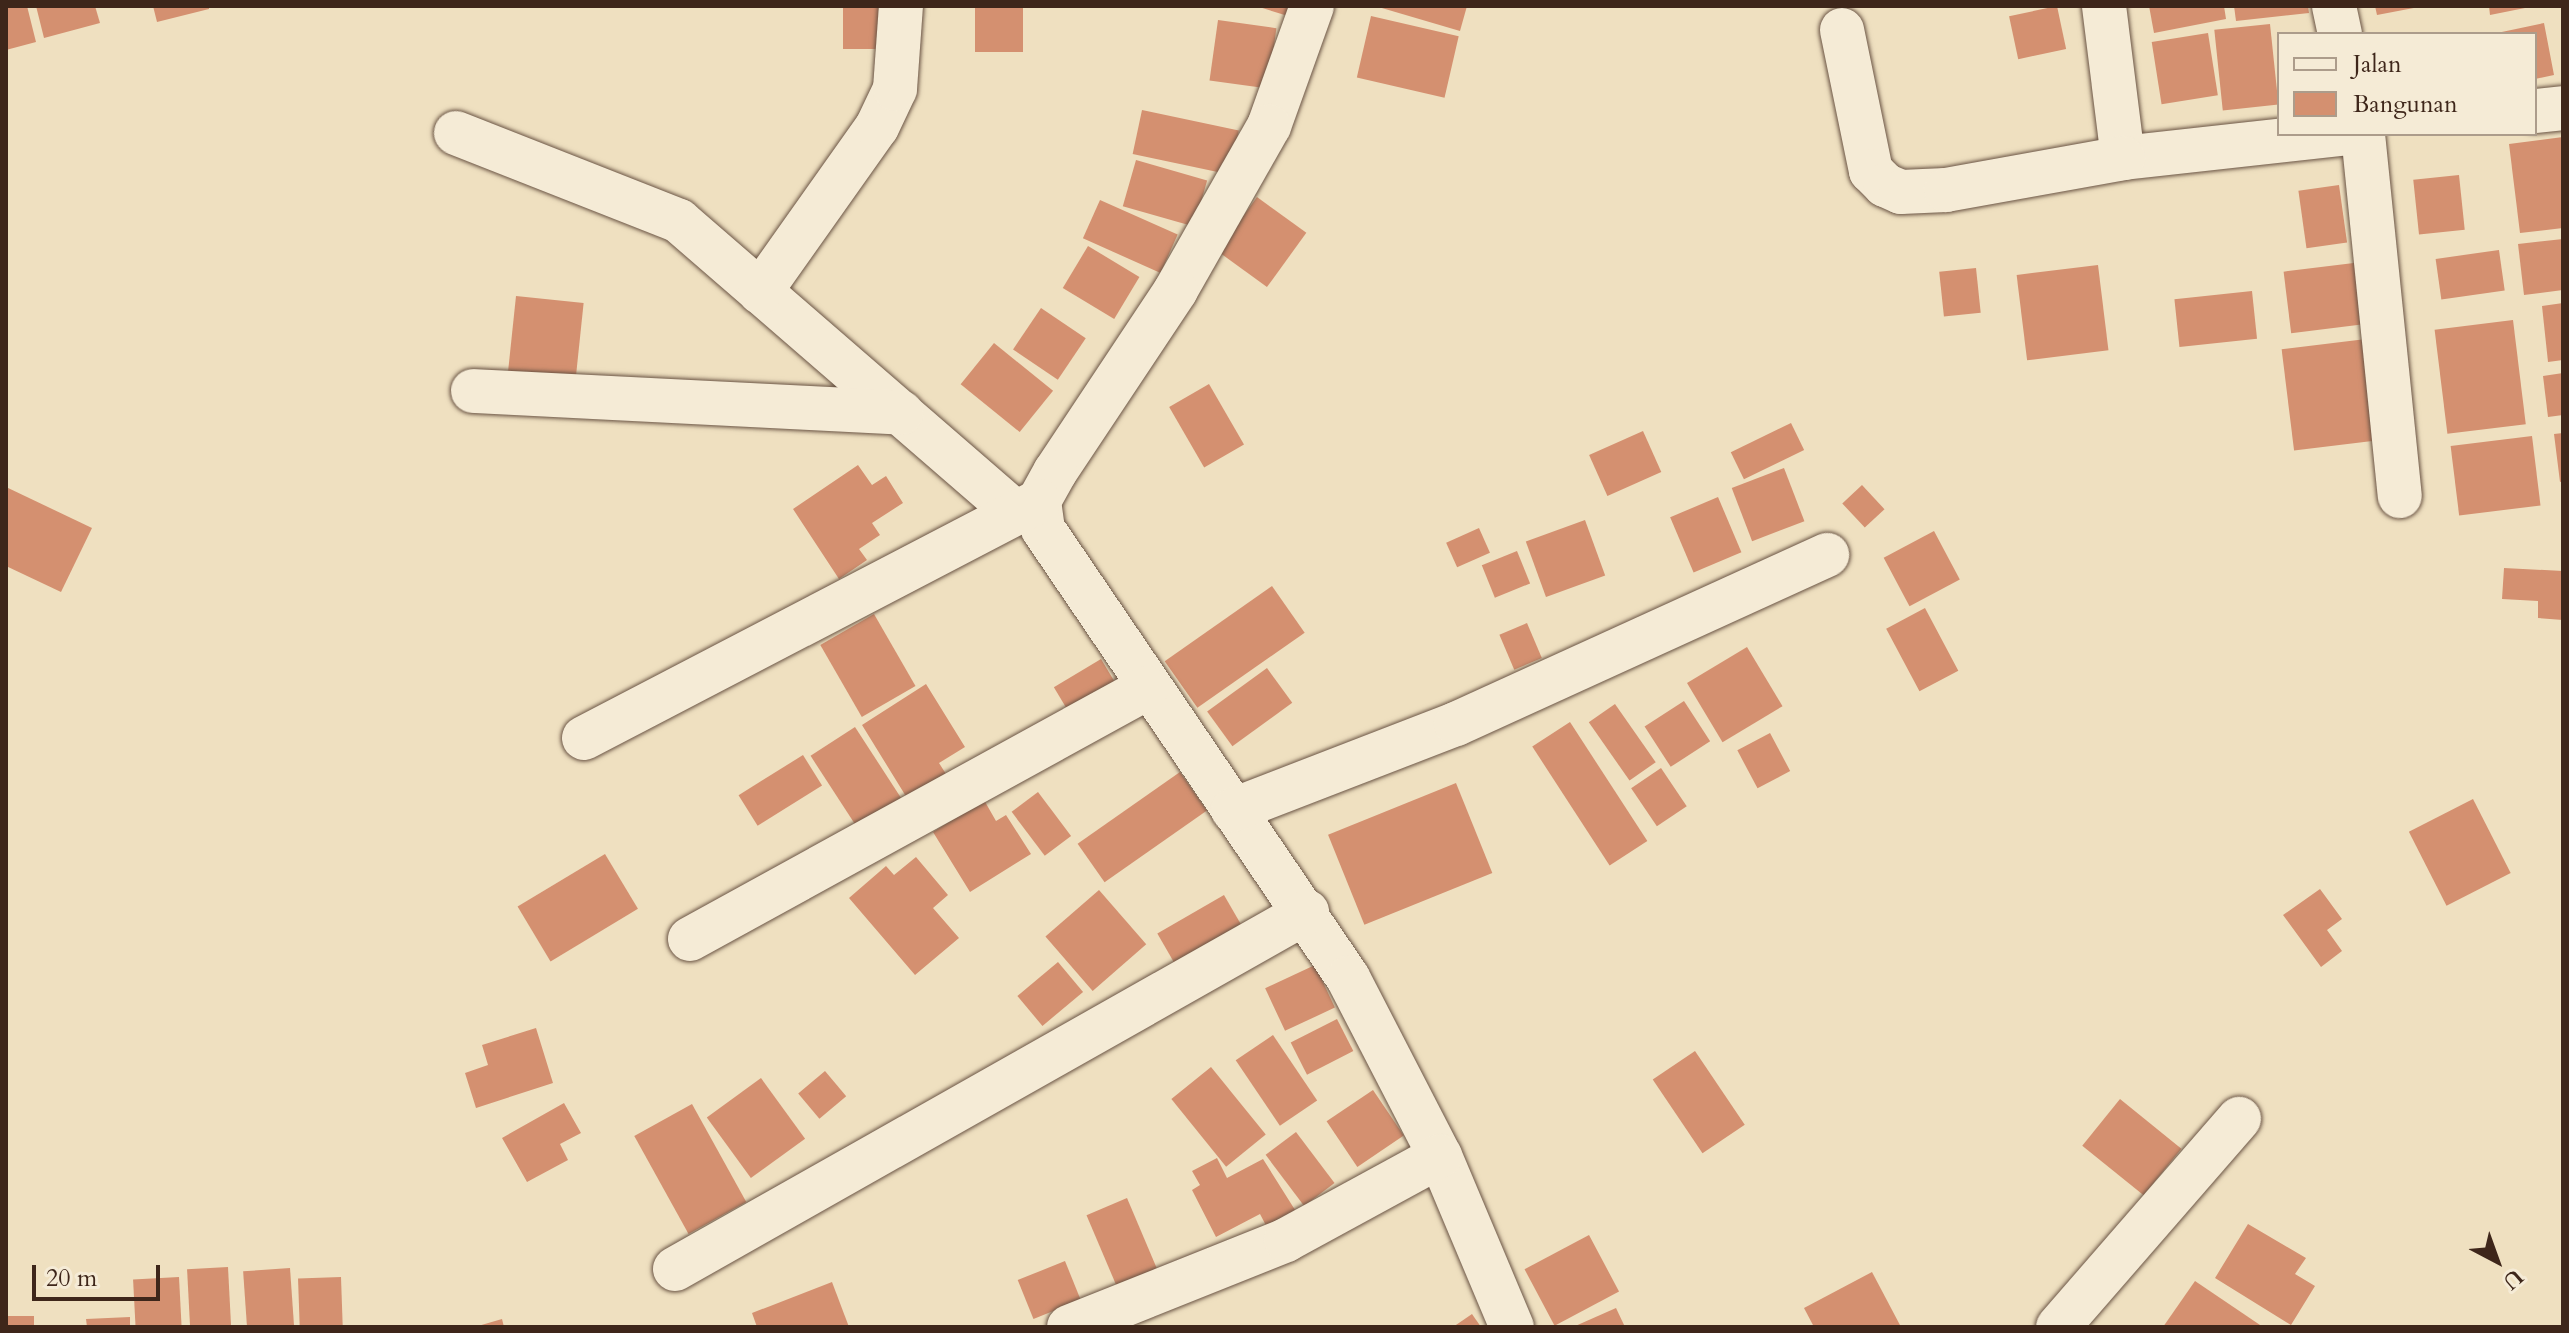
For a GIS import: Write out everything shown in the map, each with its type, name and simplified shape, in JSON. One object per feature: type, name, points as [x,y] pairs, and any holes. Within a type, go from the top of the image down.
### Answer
[{"type":"street","points":[[760,292],[877,127],[895,89],[901,6]]},
{"type":"street","points":[[584,738],[1028,507],[1176,290],[1269,126],[1312,6]]},
{"type":"street","points":[[2104,6],[2123,158]]},
{"type":"street","points":[[2334,6],[2340,32]]},
{"type":"street","points":[[1842,30],[1871,171],[1893,189],[1946,190],[2123,158],[2324,136]]},
{"type":"street","points":[[2537,111],[2563,108]]},
{"type":"street","points":[[456,133],[679,221],[901,413],[1028,507],[1147,688],[1307,912],[1440,1156],[1512,1327]]},
{"type":"street","points":[[2363,136],[2400,496]]},
{"type":"street","points":[[473,391],[901,413]]},
{"type":"street","points":[[1233,810],[1470,718],[1827,555]]},
{"type":"street","points":[[690,939],[1147,688]]},
{"type":"street","points":[[675,1269],[1307,912]]},
{"type":"street","points":[[2058,1327],[2239,1119]]},
{"type":"street","points":[[1069,1327],[1286,1240],[1440,1156]]},
{"type":"building","points":[[6,6],[27,6],[36,42],[6,50]]},
{"type":"building","points":[[36,6],[95,6],[100,23],[44,38]]},
{"type":"building","points":[[153,6],[209,6],[209,9],[157,22]]},
{"type":"building","points":[[843,6],[883,6],[883,49],[843,49]]},
{"type":"building","points":[[975,6],[1023,6],[1023,52],[975,52]]},
{"type":"building","points":[[1256,6],[1290,6],[1288,16]]},
{"type":"building","points":[[1375,6],[1467,6],[1460,31]]},
{"type":"building","points":[[2057,6],[2066,49],[2018,59],[2009,16]]},
{"type":"building","points":[[2149,6],[2224,6],[2226,19],[2154,33]]},
{"type":"building","points":[[2234,6],[2308,6],[2309,13],[2236,21]]},
{"type":"building","points":[[2375,6],[2418,6],[2419,7],[2377,15]]},
{"type":"building","points":[[2489,6],[2530,6],[2530,7],[2490,15]]},
{"type":"building","points":[[1371,16],[1459,36],[1445,98],[1357,77]]},
{"type":"building","points":[[1218,20],[1276,28],[1268,89],[1210,80]]},
{"type":"building","points":[[2544,23],[2554,75],[2537,79],[2537,32],[2502,32]]},
{"type":"building","points":[[2270,24],[2277,105],[2223,110],[2214,30]]},
{"type":"building","points":[[2208,33],[2218,95],[2162,104],[2152,42]]},
{"type":"building","points":[[1142,110],[1239,131],[1229,175],[1133,154]]},
{"type":"building","points":[[2563,137],[2563,228],[2520,233],[2509,144]]},
{"type":"building","points":[[1136,160],[1207,180],[1194,227],[1123,206]]},
{"type":"building","points":[[2459,175],[2465,230],[2419,235],[2413,180]]},
{"type":"building","points":[[2339,185],[2347,242],[2306,248],[2298,191]]},
{"type":"building","points":[[1257,197],[1306,233],[1267,287],[1218,251]]},
{"type":"building","points":[[1100,200],[1178,235],[1161,273],[1083,238]]},
{"type":"building","points":[[2563,239],[2563,290],[2524,295],[2518,244]]},
{"type":"building","points":[[1088,246],[1139,277],[1114,319],[1063,288]]},
{"type":"building","points":[[2499,250],[2505,291],[2441,300],[2436,259]]},
{"type":"building","points":[[2362,262],[2370,324],[2291,333],[2284,272]]},
{"type":"building","points":[[2098,265],[2108,350],[2027,360],[2017,275]]},
{"type":"building","points":[[1976,268],[1981,313],[1944,317],[1939,272]]},
{"type":"building","points":[[2252,291],[2257,339],[2179,347],[2174,299]]},
{"type":"building","points":[[516,296],[584,303],[574,391],[507,384]]},
{"type":"building","points":[[2563,303],[2563,360],[2548,362],[2542,306]]},
{"type":"building","points":[[1041,308],[1086,338],[1058,380],[1013,349]]},
{"type":"building","points":[[2513,320],[2526,424],[2447,434],[2435,330]]},
{"type":"building","points":[[2366,339],[2378,440],[2294,451],[2282,349]]},
{"type":"building","points":[[994,343],[1053,391],[1020,432],[961,384]]},
{"type":"building","points":[[2563,373],[2563,415],[2548,417],[2543,376]]},
{"type":"building","points":[[1209,384],[1244,445],[1204,468],[1169,407]]},
{"type":"building","points":[[1791,423],[1804,450],[1744,479],[1731,452]]},
{"type":"building","points":[[1643,431],[1661,472],[1607,496],[1589,455]]},
{"type":"building","points":[[2563,433],[2563,481],[2560,482],[2554,434]]},
{"type":"building","points":[[2532,436],[2541,505],[2459,515],[2451,446]]},
{"type":"building","points":[[858,465],[872,485],[886,476],[903,503],[872,523],[880,535],[859,549],[867,560],[839,579],[793,509]]},
{"type":"building","points":[[1784,468],[1804,521],[1752,541],[1732,488]]},
{"type":"building","points":[[1862,485],[1885,509],[1865,528],[1842,503]]},
{"type":"building","points":[[6,487],[92,528],[61,592],[6,566]]},
{"type":"building","points":[[1718,497],[1741,552],[1694,573],[1670,517]]},
{"type":"building","points":[[1585,520],[1605,575],[1546,597],[1526,542]]},
{"type":"building","points":[[1479,528],[1490,553],[1457,567],[1446,543]]},
{"type":"building","points":[[1934,531],[1960,580],[1909,606],[1884,558]]},
{"type":"building","points":[[1517,551],[1530,583],[1495,598],[1482,565]]},
{"type":"building","points":[[2504,568],[2563,571],[2563,620],[2538,618],[2538,601],[2502,599]]},
{"type":"building","points":[[1272,586],[1305,633],[1197,708],[1165,661]]},
{"type":"building","points":[[1925,608],[1958,671],[1919,691],[1886,629]]},
{"type":"building","points":[[874,614],[916,686],[862,717],[820,645]]},
{"type":"building","points":[[1527,623],[1542,658],[1514,670],[1499,635]]},
{"type":"building","points":[[1747,647],[1783,706],[1723,742],[1687,683]]},
{"type":"building","points":[[1101,659],[1119,689],[1072,717],[1054,687]]},
{"type":"building","points":[[1267,668],[1292,703],[1232,746],[1207,711]]},
{"type":"building","points":[[926,684],[965,747],[939,763],[946,774],[907,798],[862,725]]},
{"type":"building","points":[[1684,701],[1710,741],[1671,767],[1645,727]]},
{"type":"building","points":[[1615,704],[1656,762],[1630,781],[1589,722]]},
{"type":"building","points":[[1570,722],[1647,841],[1610,866],[1532,747]]},
{"type":"building","points":[[855,727],[904,802],[860,831],[811,756]]},
{"type":"building","points":[[1770,733],[1790,771],[1758,788],[1737,750]]},
{"type":"building","points":[[803,755],[822,786],[758,826],[739,795]]},
{"type":"building","points":[[1661,768],[1687,806],[1657,826],[1631,788]]},
{"type":"building","points":[[1180,772],[1207,811],[1105,882],[1078,844]]},
{"type":"building","points":[[1456,783],[1492,873],[1364,925],[1328,835]]},
{"type":"building","points":[[1038,792],[1071,836],[1045,856],[1012,812]]},
{"type":"building","points":[[2473,799],[2511,873],[2447,906],[2409,832]]},
{"type":"building","points":[[984,800],[996,821],[1006,815],[1031,854],[970,892],[933,832]]},
{"type":"building","points":[[605,854],[638,909],[551,961],[518,907]]},
{"type":"building","points":[[916,857],[948,895],[933,908],[959,938],[915,975],[849,898],[886,866],[894,875]]},
{"type":"building","points":[[2320,889],[2342,919],[2327,930],[2342,951],[2321,967],[2283,915]]},
{"type":"building","points":[[1099,890],[1146,944],[1093,991],[1045,937]]},
{"type":"building","points":[[1224,895],[1250,940],[1183,979],[1157,933]]},
{"type":"building","points":[[1058,962],[1083,992],[1042,1026],[1017,996]]},
{"type":"building","points":[[1315,965],[1335,1008],[1285,1031],[1265,988]]},
{"type":"building","points":[[1337,1019],[1353,1051],[1307,1075],[1291,1043]]},
{"type":"building","points":[[536,1028],[553,1083],[476,1108],[465,1073],[488,1065],[482,1045]]},
{"type":"building","points":[[1273,1035],[1317,1100],[1280,1126],[1236,1060]]},
{"type":"building","points":[[1695,1051],[1745,1125],[1702,1153],[1653,1080]]},
{"type":"building","points":[[1211,1067],[1266,1135],[1226,1167],[1171,1099]]},
{"type":"building","points":[[825,1071],[846,1096],[819,1119],[798,1093]]},
{"type":"building","points":[[761,1078],[805,1139],[751,1178],[707,1117]]},
{"type":"building","points":[[1373,1090],[1404,1136],[1357,1167],[1327,1121]]},
{"type":"building","points":[[2120,1099],[2181,1149],[2144,1195],[2082,1146]]},
{"type":"building","points":[[564,1103],[581,1133],[560,1144],[568,1160],[527,1182],[502,1138]]},
{"type":"building","points":[[692,1104],[746,1202],[689,1234],[634,1136]]},
{"type":"building","points":[[1296,1132],[1335,1183],[1304,1206],[1266,1155]]},
{"type":"building","points":[[1217,1158],[1227,1178],[1263,1159],[1302,1221],[1272,1237],[1260,1214],[1216,1237],[1192,1190],[1200,1185],[1192,1171]]},
{"type":"building","points":[[1127,1198],[1158,1272],[1118,1289],[1086,1215]]},
{"type":"building","points":[[2248,1224],[2306,1258],[2295,1274],[2315,1286],[2291,1325],[2215,1278]]},
{"type":"building","points":[[1589,1235],[1619,1292],[1555,1326],[1525,1269]]},
{"type":"building","points":[[1065,1261],[1081,1300],[1033,1319],[1018,1280]]},
{"type":"building","points":[[228,1267],[231,1327],[190,1327],[187,1269]]},
{"type":"building","points":[[290,1268],[294,1327],[247,1327],[243,1271]]},
{"type":"building","points":[[1872,1272],[1901,1327],[1814,1327],[1804,1308]]},
{"type":"building","points":[[179,1277],[182,1327],[136,1327],[133,1279]]},
{"type":"building","points":[[341,1277],[343,1327],[300,1327],[298,1279]]},
{"type":"building","points":[[2195,1281],[2263,1327],[2163,1327]]},
{"type":"building","points":[[832,1282],[849,1327],[757,1327],[752,1313]]},
{"type":"building","points":[[1616,1308],[1625,1327],[1573,1327]]},
{"type":"building","points":[[1472,1314],[1481,1327],[1453,1327]]},
{"type":"building","points":[[6,1316],[34,1316],[34,1327],[6,1327]]},
{"type":"building","points":[[130,1317],[130,1327],[87,1327],[86,1319]]},
{"type":"building","points":[[502,1319],[504,1327],[478,1327],[478,1326]]}]
